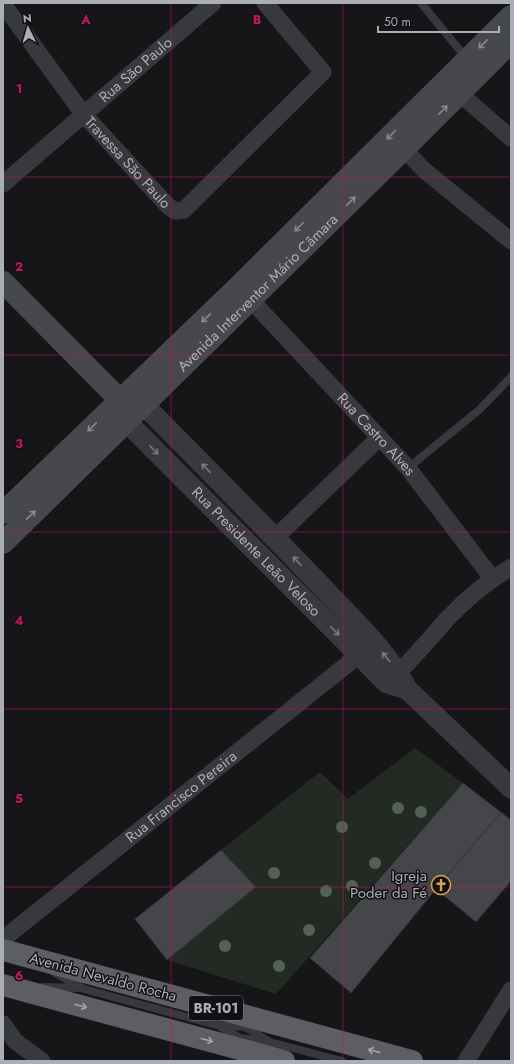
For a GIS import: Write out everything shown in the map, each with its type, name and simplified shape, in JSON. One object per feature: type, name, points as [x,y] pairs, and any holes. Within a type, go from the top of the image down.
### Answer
[{"type":"highway","name":"Avenida Nevaldo Rocha","points":[[12,953],[412,1061]]},
{"type":"highway","name":"BR-101","points":[[3,985],[284,1061]]},
{"type":"main road","name":"Avenida Interventor Mário Câmara","points":[[3,513],[244,281],[511,16]]},
{"type":"main road","name":"Avenida Interventor Mário Câmara","points":[[3,542],[404,150],[511,42]]},
{"type":"main road","name":"Rua Presidente Leão Veloso","points":[[3,282],[120,400],[127,422]]},
{"type":"main road","points":[[120,400],[144,405]]},
{"type":"street","name":"Rua São Paulo","points":[[3,184],[213,3]]},
{"type":"street","name":"Travessa São Paulo","points":[[3,4],[84,115],[168,206],[175,211],[184,210],[324,72],[265,3]]},
{"type":"street","points":[[459,93],[511,138]]},
{"type":"street","points":[[404,150],[424,170],[511,241]]},
{"type":"street","name":"Rua Castro Alves","points":[[250,299],[408,468],[492,578]]},
{"type":"street","name":"Rua Presidente Leão Veloso","points":[[144,405],[276,538],[374,643],[398,681]]},
{"type":"street","name":"Rua Presidente Leão Veloso","points":[[127,422],[359,655],[398,681],[511,788]]},
{"type":"street","points":[[276,538],[379,438]]},
{"type":"street","points":[[398,681],[449,617],[492,578],[511,567]]},
{"type":"street","name":"Rua Francisco Pereira","points":[[3,939],[359,655]]},
{"type":"street","points":[[466,1061],[511,990]]},
{"type":"street","points":[[3,1024],[15,1041],[42,1061]]},
{"type":"lane","points":[[420,3],[467,59]]},
{"type":"lane","points":[[408,468],[478,410],[511,377]]},
{"type":"lane","points":[[12,953],[84,989],[216,1025],[240,1038],[270,1042],[342,1061]]},
{"type":"lane","points":[[3,985],[84,989]]},
{"type":"shaded area","points":[[415,748],[463,783],[276,994],[167,960],[255,887],[221,850],[320,772],[348,799]]},
{"type":"building","name":"Igreja Poder da Fé","points":[[463,783],[511,820],[511,881],[476,922],[436,889],[351,993],[310,958]]},
{"type":"building","points":[[501,812],[511,820],[511,881],[476,922],[436,889]]},
{"type":"building","points":[[221,850],[256,887],[167,960],[135,919]]},
{"type":"place","name":"Igreja Poder da Fé","points":[[441,885]]}]
